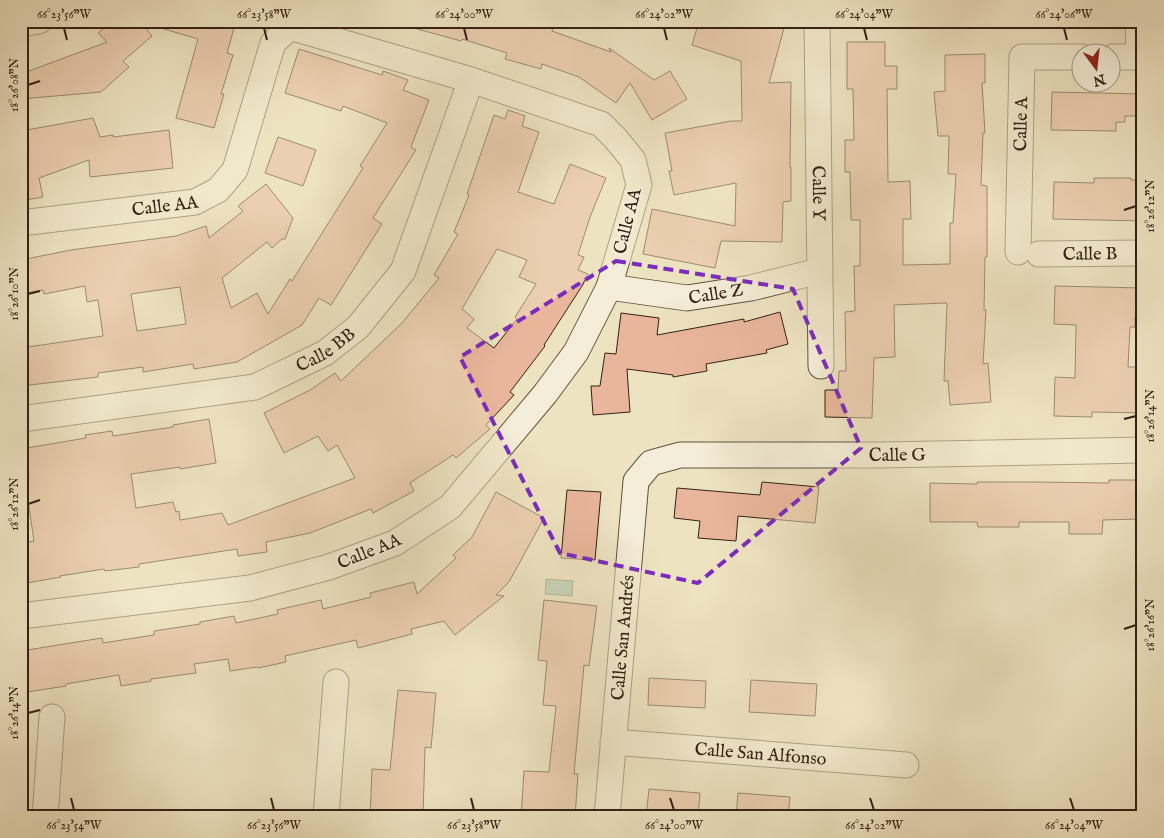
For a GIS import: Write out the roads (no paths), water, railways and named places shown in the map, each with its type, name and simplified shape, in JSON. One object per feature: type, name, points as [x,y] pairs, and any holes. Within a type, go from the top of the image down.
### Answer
[{"type":"street","points":[[21,24],[39,21]]},
{"type":"street","name":"Calle Y","points":[[816,21],[821,366]]},
{"type":"street","points":[[1122,57],[1141,57],[1138,21]]},
{"type":"street","name":"Calle AA","points":[[21,223],[195,202],[218,190],[235,170],[273,43],[290,27],[471,80],[601,124],[633,160],[639,185],[609,287],[576,352],[533,409],[450,508],[395,543],[329,567],[250,588],[21,616]]},
{"type":"street","name":"Calle A","points":[[1028,252],[1022,57],[1072,57]]},
{"type":"street","name":"Calle BB","points":[[21,419],[255,387],[325,353],[358,327],[404,271],[471,80]]},
{"type":"street","name":"Calle B","points":[[1028,252],[1143,253]]},
{"type":"street","name":"Calle Z","points":[[609,287],[687,298],[751,288],[819,271]]},
{"type":"street","name":"Calle G","points":[[651,463],[680,454],[880,455],[1143,450]]},
{"type":"street","name":"Calle San Andrés","points":[[608,817],[636,481],[651,463]]},
{"type":"street","points":[[326,817],[336,682]]},
{"type":"street","points":[[45,817],[52,717]]},
{"type":"street","name":"Calle San Alfonso","points":[[613,742],[906,765]]}]
